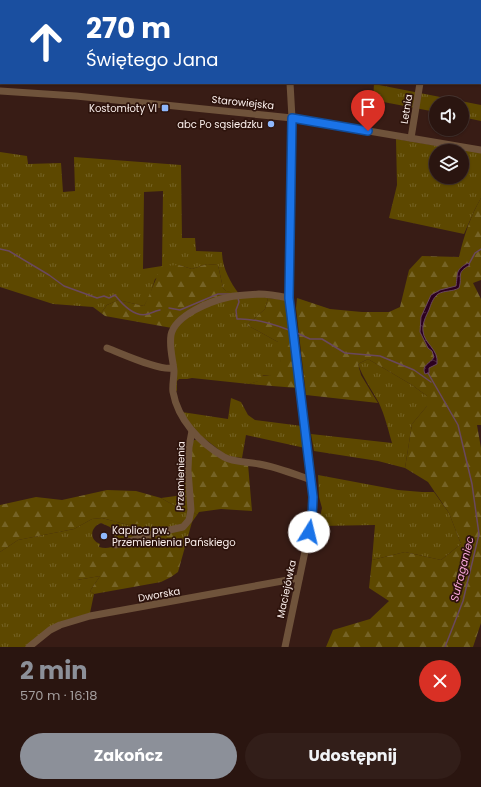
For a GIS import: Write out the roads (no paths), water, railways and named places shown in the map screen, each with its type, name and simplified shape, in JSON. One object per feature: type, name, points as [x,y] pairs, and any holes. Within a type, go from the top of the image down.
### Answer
[{"type":"street","name":"Maciejówka","points":[[285,647],[312,518],[313,497],[289,298],[292,118],[290,84]]},
{"type":"street","name":"Letnia","points":[[411,138],[420,84]]},
{"type":"street","name":"Starowiejska","points":[[0,91],[91,98],[292,118],[481,150]]},
{"type":"street","points":[[289,298],[261,294],[229,297],[204,306],[188,314],[177,323],[171,334],[170,348],[173,368],[173,391],[175,402],[182,418],[192,431],[224,458],[233,461],[244,461],[275,467],[311,480]]},
{"type":"street","points":[[107,348],[158,367],[168,369],[173,368]]},
{"type":"street","name":"Przemienienia","points":[[116,545],[156,533],[183,527],[189,520],[191,510],[188,470],[189,447],[192,431]]},
{"type":"street","name":"Dworska","points":[[29,647],[55,627],[84,617],[299,578]]},
{"type":"water","points":[[468,263],[470,265],[463,270],[460,275],[459,288],[438,294],[432,301],[423,328],[426,340],[436,354],[437,364],[429,368],[429,373],[425,374],[425,367],[434,357],[420,332],[421,317],[431,295],[440,290],[456,286],[459,270]]},
{"type":"waterway","points":[[0,249],[9,251],[49,275],[64,286],[97,298],[104,296],[109,298],[115,295],[125,306],[138,314],[143,315],[160,310]]},
{"type":"waterway","name":"Sufraganiec","points":[[469,264],[475,253],[481,249]]},
{"type":"waterway","points":[[169,308],[180,310],[218,294],[230,294]]},
{"type":"waterway","points":[[238,298],[239,302],[236,310],[237,319],[257,320],[289,330]]},
{"type":"waterway","points":[[297,333],[310,339],[322,339],[345,353],[380,356],[414,370],[431,382]]},
{"type":"waterway","name":"Sufraganiec","points":[[428,373],[458,425],[472,484],[479,534],[463,601],[445,647]]},
{"type":"place","name":"Kostomłoty VI","points":[[165,108]]},
{"type":"place","name":"abc Po sąsiedzku","points":[[271,124]]},
{"type":"place","name":"Kaplica pw. Przemienienia Pańskiego","points":[[104,536]]}]
